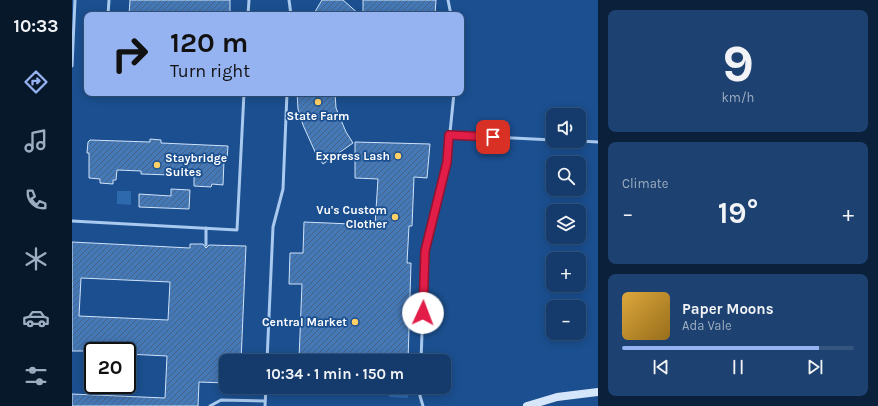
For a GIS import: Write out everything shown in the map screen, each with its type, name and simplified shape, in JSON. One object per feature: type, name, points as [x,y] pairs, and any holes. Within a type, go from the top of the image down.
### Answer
[{"type":"main road","points":[[527,406],[557,397],[598,392]]},
{"type":"lane","points":[[72,64],[75,0]]},
{"type":"lane","points":[[108,12],[109,0]]},
{"type":"lane","points":[[248,12],[249,0]]},
{"type":"lane","points":[[289,0],[291,12]]},
{"type":"lane","points":[[448,0],[450,12]]},
{"type":"lane","points":[[72,221],[237,230],[244,96]]},
{"type":"lane","points":[[267,354],[273,227],[283,189],[287,96]]},
{"type":"lane","points":[[421,354],[425,251],[447,162],[454,96]]},
{"type":"lane","points":[[449,135],[546,140]]},
{"type":"lane","points":[[586,141],[598,142]]},
{"type":"lane","points":[[206,228],[206,245]]},
{"type":"lane","points":[[265,406],[266,394]]},
{"type":"lane","points":[[420,394],[423,406]]},
{"type":"lane","points":[[210,406],[221,400],[265,401]]},
{"type":"green space","points":[[117,191],[131,191],[131,205],[117,204]]},
{"type":"green space","points":[[389,394],[408,394],[408,398],[389,397]]},
{"type":"building","points":[[130,0],[230,0],[230,12],[129,12]]},
{"type":"building","points":[[322,0],[343,0],[357,12],[315,12]]},
{"type":"building","points":[[363,0],[436,0],[435,12],[363,12]]},
{"type":"building","points":[[297,96],[335,96],[336,108],[346,132],[353,143],[323,164],[316,154],[303,125],[298,109]]},
{"type":"building","name":"Staybridge Suites","points":[[150,139],[161,140],[161,143],[228,146],[227,160],[224,160],[223,185],[212,184],[211,187],[194,186],[194,174],[141,174],[141,171],[117,170],[116,180],[113,180],[113,184],[100,183],[100,179],[89,178],[89,153],[87,153],[88,142],[90,140],[150,142]]},
{"type":"building","name":"Central Market","points":[[355,142],[430,144],[427,178],[414,177],[412,226],[409,226],[407,263],[411,263],[408,354],[299,354],[302,284],[289,284],[290,253],[303,253],[304,222],[375,225],[378,179],[355,178]]},
{"type":"building","points":[[171,189],[190,190],[189,209],[139,207],[139,194],[171,196]]},
{"type":"building","points":[[72,242],[190,248],[190,244],[203,244],[206,248],[209,245],[246,246],[241,354],[219,354],[219,383],[199,382],[198,406],[72,406],[72,394],[165,398],[167,356],[136,354],[136,342],[84,342],[84,351],[72,351]],"holes":[[[81,278],[170,282],[168,320],[79,316]]]},
{"type":"place","name":"State Farm","points":[[318,102]]},
{"type":"place","name":"Express Lash","points":[[398,156]]},
{"type":"place","name":"Staybridge Suites","points":[[157,165]]},
{"type":"place","name":"Vu's Custom Clother","points":[[395,217]]},
{"type":"place","name":"Central Market","points":[[355,322]]},
{"type":"route","points":[[423,313],[425,251],[447,162],[449,135],[493,137]]}]
